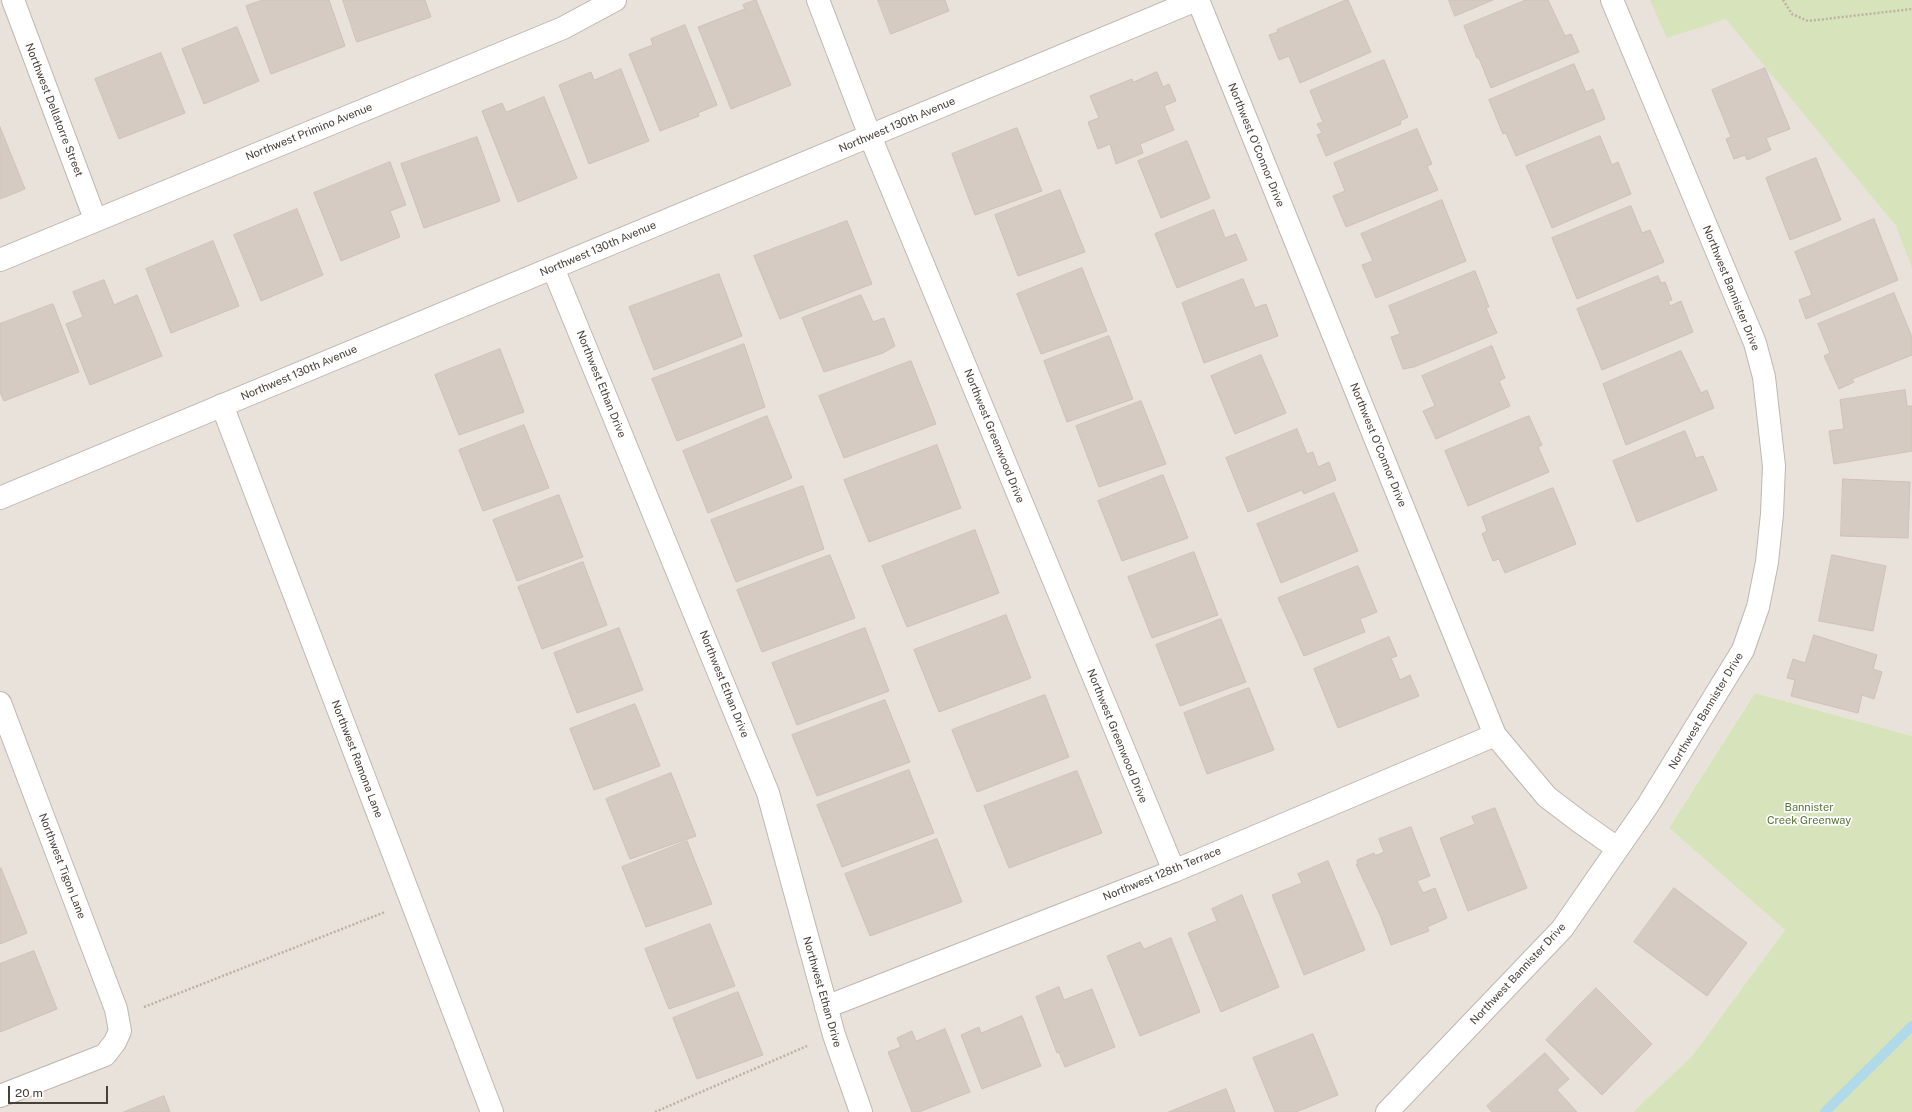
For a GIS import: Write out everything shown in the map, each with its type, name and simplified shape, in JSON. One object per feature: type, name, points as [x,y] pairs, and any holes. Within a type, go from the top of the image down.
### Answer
[{"type":"street","name":"Northwest Dellatorre Street","points":[[13,0],[95,219]]},
{"type":"street","name":"Northwest Primino Avenue","points":[[0,260],[95,219],[563,28],[615,0]]},
{"type":"street","name":"Northwest Greenwood Drive","points":[[818,0],[870,136],[1174,871]]},
{"type":"street","name":"Northwest 130th Avenue","points":[[0,498],[1197,0]]},
{"type":"street","name":"Northwest O'Connor Drive","points":[[1197,0],[1495,735],[1547,797],[1617,848]]},
{"type":"street","name":"Northwest Bannister Drive","points":[[1387,1112],[1562,929],[1648,805],[1743,650],[1758,607],[1767,562],[1772,514],[1774,466],[1764,377],[1755,343],[1612,0]]},
{"type":"street","name":"Northwest Ethan Drive","points":[[553,268],[768,793],[834,1035],[861,1112]]},
{"type":"street","name":"Northwest Ramona Lane","points":[[222,405],[492,1112]]},
{"type":"street","name":"Northwest Tigon Lane","points":[[0,703],[116,1008],[119,1024]]},
{"type":"street","name":"Northwest 128th Terrace","points":[[826,1007],[1174,871],[1495,735]]},
{"type":"street","points":[[0,1096],[104,1055],[115,1042],[119,1024]]},
{"type":"path","points":[[1783,0],[1792,14],[1808,21],[1912,9]]},
{"type":"path","points":[[119,1024],[210,981],[411,901]]},
{"type":"path","points":[[654,1112],[834,1035]]},
{"type":"shaded area","points":[[0,0],[1657,0],[1727,16],[1896,226],[1912,256],[1912,736],[1755,693],[1669,828],[1785,930],[1692,1056],[1633,1112],[0,1112]]},
{"type":"green space","points":[[1650,0],[1912,0],[1912,268],[1896,226],[1726,19],[1667,38]]},
{"type":"green space","name":"Bannister Creek Greenway","points":[[1755,693],[1912,736],[1912,1112],[1633,1112],[1692,1056],[1785,930],[1669,828]]},
{"type":"building","points":[[263,0],[329,0],[345,46],[271,74],[246,6]]},
{"type":"building","points":[[343,0],[425,0],[431,17],[357,42]]},
{"type":"building","points":[[756,0],[791,85],[731,109],[698,27],[745,9],[743,5]]},
{"type":"building","points":[[878,0],[945,0],[949,11],[891,34]]},
{"type":"building","points":[[1348,0],[1371,52],[1300,83],[1289,56],[1279,60],[1269,35],[1278,32],[1277,30]]},
{"type":"building","points":[[1449,0],[1493,0],[1455,16]]},
{"type":"building","points":[[1526,0],[1548,0],[1565,36],[1571,34],[1579,52],[1491,88],[1464,26]]},
{"type":"building","points":[[685,25],[717,105],[698,113],[699,116],[660,131],[629,54],[653,45],[651,39]]},
{"type":"building","points":[[237,27],[259,81],[204,104],[182,49]]},
{"type":"building","points":[[161,53],[185,113],[119,139],[95,79]]},
{"type":"building","points":[[1384,60],[1408,117],[1400,121],[1401,124],[1326,156],[1317,135],[1322,133],[1317,124],[1323,122],[1310,91]]},
{"type":"building","points":[[1574,64],[1586,92],[1593,89],[1605,119],[1516,156],[1506,133],[1503,134],[1489,100]]},
{"type":"building","points":[[1765,68],[1790,129],[1766,138],[1771,150],[1747,160],[1745,155],[1734,159],[1726,139],[1731,137],[1712,90]]},
{"type":"building","points":[[621,69],[649,141],[589,164],[559,85],[591,72],[594,80]]},
{"type":"building","points":[[1157,72],[1163,87],[1169,84],[1176,101],[1164,106],[1174,130],[1140,144],[1143,153],[1116,164],[1110,144],[1098,149],[1088,122],[1099,118],[1090,96],[1132,79],[1133,82]]},
{"type":"building","points":[[544,97],[577,178],[518,202],[482,111],[502,103],[506,112]]},
{"type":"building","points":[[0,127],[25,189],[0,199]]},
{"type":"building","points":[[1017,128],[1042,191],[975,215],[952,154]]},
{"type":"building","points":[[1417,129],[1432,164],[1427,166],[1438,190],[1346,227],[1333,196],[1345,191],[1334,163]]},
{"type":"building","points":[[1600,136],[1612,165],[1618,162],[1631,194],[1552,228],[1526,166]]},
{"type":"building","points":[[477,137],[500,201],[424,228],[401,164]]},
{"type":"building","points":[[1187,141],[1210,198],[1161,218],[1138,161]]},
{"type":"building","points":[[1816,158],[1841,220],[1790,240],[1766,178]]},
{"type":"building","points":[[390,162],[406,205],[390,211],[400,237],[341,261],[314,193]]},
{"type":"building","points":[[1060,190],[1085,252],[1018,276],[995,215]]},
{"type":"building","points":[[1442,200],[1466,261],[1376,298],[1362,265],[1373,261],[1361,234]]},
{"type":"building","points":[[1631,206],[1642,233],[1650,230],[1664,262],[1577,299],[1552,238]]},
{"type":"building","points":[[297,209],[323,275],[261,301],[234,235]]},
{"type":"building","points":[[1214,210],[1225,238],[1236,234],[1247,260],[1177,288],[1155,234]]},
{"type":"building","points":[[1874,219],[1898,280],[1806,319],[1799,300],[1812,295],[1795,252]]},
{"type":"building","points":[[847,221],[872,284],[780,319],[754,256]]},
{"type":"building","points":[[213,241],[239,306],[171,333],[146,269]]},
{"type":"building","points":[[1082,268],[1107,331],[1041,354],[1017,294]]},
{"type":"building","points":[[1475,271],[1489,307],[1486,308],[1497,333],[1414,367],[1403,369],[1391,337],[1400,334],[1389,306]]},
{"type":"building","points":[[719,274],[742,336],[654,370],[629,307]]},
{"type":"building","points":[[1658,276],[1661,283],[1665,282],[1672,300],[1668,301],[1670,306],[1681,301],[1693,332],[1602,370],[1577,309]]},
{"type":"building","points":[[1243,279],[1255,308],[1266,304],[1278,336],[1204,363],[1182,303]]},
{"type":"building","points":[[104,280],[114,305],[137,295],[162,356],[90,385],[66,324],[83,317],[73,292]]},
{"type":"building","points":[[1894,293],[1912,337],[1912,355],[1852,379],[1854,382],[1839,389],[1824,356],[1830,353],[1818,324]]},
{"type":"building","points":[[861,295],[873,322],[884,318],[895,346],[883,353],[824,372],[802,318]]},
{"type":"building","points":[[53,304],[79,372],[4,401],[0,392],[0,324]]},
{"type":"building","points":[[1109,336],[1133,399],[1067,422],[1044,361]]},
{"type":"building","points":[[744,344],[765,407],[677,441],[652,379]]},
{"type":"building","points":[[1492,346],[1505,378],[1499,381],[1510,406],[1436,439],[1423,411],[1435,406],[1422,376]]},
{"type":"building","points":[[500,349],[524,412],[459,435],[435,375]]},
{"type":"building","points":[[1681,351],[1701,393],[1707,390],[1714,408],[1626,445],[1603,384]]},
{"type":"building","points":[[1261,355],[1286,413],[1235,434],[1211,376]]},
{"type":"building","points":[[911,361],[936,424],[844,458],[819,396]]},
{"type":"building","points":[[1905,390],[1907,406],[1912,406],[1912,451],[1834,464],[1829,431],[1844,429],[1840,400]]},
{"type":"building","points":[[1141,401],[1166,464],[1099,487],[1076,426]]},
{"type":"building","points":[[767,416],[792,478],[708,513],[683,451]]},
{"type":"building","points":[[1529,416],[1542,445],[1538,447],[1549,472],[1468,506],[1445,451]]},
{"type":"building","points":[[524,425],[549,488],[483,511],[459,450]]},
{"type":"building","points":[[1297,429],[1307,454],[1313,452],[1318,467],[1329,462],[1336,480],[1304,494],[1302,490],[1248,512],[1226,458]]},
{"type":"building","points":[[1685,431],[1696,458],[1703,456],[1717,490],[1637,522],[1613,461]]},
{"type":"building","points":[[937,445],[961,508],[869,542],[844,480]]},
{"type":"building","points":[[1163,475],[1188,538],[1122,561],[1098,501]]},
{"type":"building","points":[[1843,479],[1910,482],[1908,538],[1841,536]]},
{"type":"building","points":[[803,486],[824,549],[736,582],[711,520]]},
{"type":"building","points":[[1553,488],[1576,544],[1505,573],[1499,559],[1493,561],[1482,534],[1487,531],[1482,517]]},
{"type":"building","points":[[1334,493],[1358,551],[1281,583],[1257,524]]},
{"type":"building","points":[[559,495],[583,557],[517,581],[493,520]]},
{"type":"building","points":[[975,530],[999,593],[907,627],[882,566]]},
{"type":"building","points":[[1194,552],[1218,615],[1152,638],[1128,577]]},
{"type":"building","points":[[830,555],[855,618],[762,652],[737,590]]},
{"type":"building","points":[[1832,555],[1886,566],[1873,631],[1819,621]]},
{"type":"building","points":[[583,562],[607,625],[542,649],[518,587]]},
{"type":"building","points":[[1358,566],[1377,612],[1360,619],[1365,632],[1304,656],[1278,598]]},
{"type":"building","points":[[1006,615],[1031,678],[939,712],[914,650]]},
{"type":"building","points":[[1221,619],[1246,682],[1180,706],[1156,645]]},
{"type":"building","points":[[619,628],[643,690],[577,713],[554,653]]},
{"type":"building","points":[[865,628],[889,691],[797,725],[772,663]]},
{"type":"building","points":[[1814,635],[1877,655],[1873,669],[1882,672],[1874,699],[1862,695],[1858,713],[1791,696],[1795,680],[1787,678],[1793,659],[1805,663]]},
{"type":"building","points":[[1389,637],[1397,656],[1391,658],[1400,680],[1410,675],[1419,696],[1338,728],[1314,669]]},
{"type":"building","points":[[1249,688],[1274,750],[1207,774],[1184,713]]},
{"type":"building","points":[[1045,695],[1069,757],[977,792],[952,730]]},
{"type":"building","points":[[885,700],[910,762],[817,796],[792,735]]},
{"type":"building","points":[[635,704],[660,766],[594,790],[570,729]]},
{"type":"building","points":[[909,770],[934,833],[842,867],[817,805]]},
{"type":"building","points":[[1077,771],[1102,833],[1009,868],[984,806]]},
{"type":"building","points":[[671,773],[696,836],[630,859],[606,799]]},
{"type":"building","points":[[1495,808],[1527,888],[1468,911],[1440,838],[1475,824],[1472,817]]},
{"type":"building","points":[[1411,827],[1430,876],[1417,881],[1423,893],[1435,888],[1447,918],[1427,927],[1429,931],[1391,945],[1380,915],[1356,864],[1358,864],[1357,860],[1374,853],[1375,856],[1384,852],[1379,839]]},
{"type":"building","points":[[937,839],[962,902],[870,936],[845,874]]},
{"type":"building","points":[[687,841],[712,904],[646,927],[622,867]]},
{"type":"building","points":[[1328,861],[1365,950],[1304,975],[1272,895],[1302,883],[1298,874]]},
{"type":"building","points":[[1,868],[27,933],[0,944],[0,869]]},
{"type":"building","points":[[1674,888],[1747,943],[1707,996],[1634,942]]},
{"type":"building","points":[[1242,895],[1279,987],[1221,1012],[1188,933],[1217,921],[1212,909]]},
{"type":"building","points":[[710,924],[735,986],[669,1009],[645,949]]},
{"type":"building","points":[[1171,938],[1200,1012],[1140,1036],[1107,956],[1140,942],[1144,949]]},
{"type":"building","points":[[34,951],[57,1009],[0,1032],[0,964]]},
{"type":"building","points":[[1059,987],[1064,1000],[1092,989],[1115,1047],[1065,1067],[1059,1052],[1057,1053],[1036,997]]},
{"type":"building","points":[[1596,988],[1652,1044],[1602,1095],[1546,1040]]},
{"type":"building","points":[[738,992],[763,1055],[697,1079],[673,1018]]},
{"type":"building","points":[[1022,1016],[1041,1066],[982,1089],[961,1035],[979,1027],[981,1033]]},
{"type":"building","points":[[945,1029],[970,1092],[919,1112],[912,1112],[888,1052],[901,1047],[897,1038],[912,1031],[916,1041]]},
{"type":"building","points":[[1313,1034],[1338,1095],[1296,1112],[1275,1112],[1253,1058]]},
{"type":"building","points":[[1545,1053],[1569,1079],[1557,1090],[1577,1112],[1492,1112],[1487,1106]]},
{"type":"building","points":[[1226,1089],[1235,1112],[1169,1112]]},
{"type":"building","points":[[164,1096],[170,1112],[124,1112]]},
{"type":"waterway","points":[[1825,1112],[1912,1026]]}]
